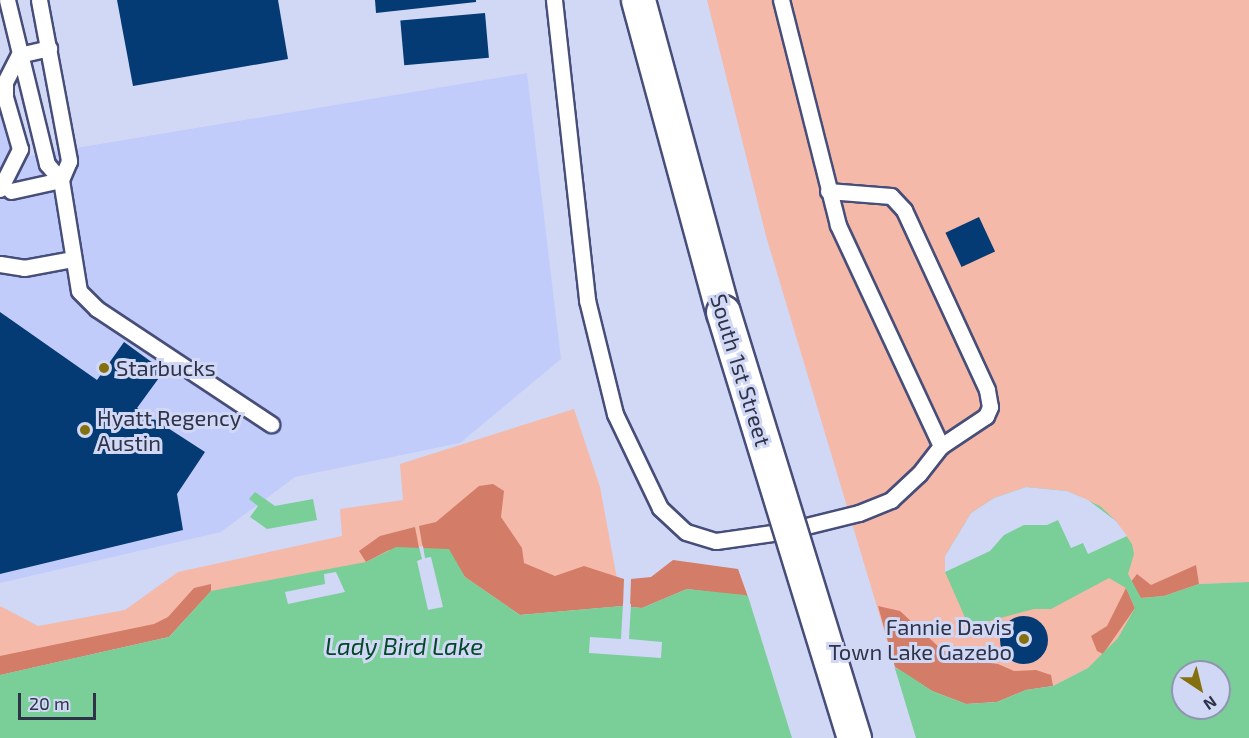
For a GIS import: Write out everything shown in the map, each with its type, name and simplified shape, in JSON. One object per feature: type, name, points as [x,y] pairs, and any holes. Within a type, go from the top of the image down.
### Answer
[{"type":"main road","name":"South 1st Street","points":[[638,0],[723,312],[854,738]]},
{"type":"lane","points":[[7,0],[47,164],[61,180]]},
{"type":"lane","points":[[39,0],[69,161],[61,180],[79,291],[97,309],[271,423]]},
{"type":"lane","points":[[554,0],[587,300],[615,414],[660,508],[686,532],[716,541],[786,531],[859,513],[891,500],[919,474],[941,446],[986,416],[990,399],[987,390],[904,210],[891,196],[828,191]]},
{"type":"lane","points":[[782,0],[838,225],[941,446]]},
{"type":"lane","points":[[5,190],[19,156],[19,139],[5,97],[5,82],[19,55],[49,48]]},
{"type":"lane","points":[[5,190],[61,180]]},
{"type":"lane","points":[[0,264],[24,268],[73,259]]},
{"type":"shaded area","points":[[707,0],[1249,0],[1249,582],[1199,584],[1088,668],[1053,686],[905,673],[895,667],[766,236]]},
{"type":"shaded area","points":[[0,73],[28,156],[527,73],[561,359],[460,443],[295,477],[221,532],[0,583]]},
{"type":"shaded area","points":[[574,409],[600,487],[622,606],[188,618],[0,678],[0,606],[38,626],[125,610],[178,572],[342,536],[340,509],[403,500],[400,464]]},
{"type":"shaded area","points":[[493,484],[504,491],[501,517],[522,548],[524,563],[555,576],[584,566],[624,579],[623,606],[520,615],[465,577],[448,551],[423,549],[419,526],[436,522],[479,486]]},
{"type":"shaded area","points":[[415,527],[419,548],[389,550],[366,562],[359,551],[380,536]]},
{"type":"shaded area","points":[[673,560],[738,569],[748,597],[687,589],[642,608],[630,607],[631,579],[651,577]]},
{"type":"shaded area","points":[[1196,565],[1199,584],[1164,596],[1141,598],[1130,583],[1137,574],[1151,585]]},
{"type":"shaded area","points":[[211,584],[211,591],[169,637],[0,675],[0,656],[154,624],[168,617],[194,588]]},
{"type":"shaded area","points":[[1126,588],[1135,608],[1103,654],[1097,651],[1091,636],[1107,626]]},
{"type":"shaded area","points":[[878,606],[900,611],[941,649],[960,659],[998,664],[1014,671],[1036,670],[1051,675],[1053,686],[1026,690],[997,702],[966,704],[932,691],[895,667]]},
{"type":"water","name":"Lady Bird Lake","points":[[1026,487],[1067,491],[1100,506],[1116,521],[1132,544],[1134,554],[1128,574],[1141,598],[1164,596],[1199,584],[1249,582],[1249,738],[0,738],[0,675],[169,637],[211,591],[366,562],[396,547],[449,549],[465,577],[520,615],[622,606],[642,608],[687,589],[745,595],[841,638],[905,673],[932,691],[966,704],[997,702],[1026,690],[1053,686],[1088,668],[1118,638],[1135,608],[1126,588],[1109,578],[1051,609],[1034,609],[982,623],[967,622],[945,572],[945,556],[971,513],[994,498]]},
{"type":"water","points":[[255,492],[275,506],[313,499],[317,520],[267,529],[250,517],[258,506],[249,499]]},
{"type":"pier","points":[[1026,487],[1067,491],[1088,500],[1116,521],[1127,536],[1088,554],[1083,543],[1071,548],[1058,520],[1047,525],[1024,525],[1004,535],[990,551],[945,572],[945,556],[971,513],[994,498]]},
{"type":"pier","points":[[423,546],[425,558],[431,557],[443,607],[428,610],[417,561],[422,559],[419,547]]},
{"type":"pier","points":[[336,572],[345,592],[288,604],[285,592],[325,584],[324,574]]},
{"type":"pier","points":[[747,593],[893,662],[916,738],[792,738]]},
{"type":"pier","points":[[623,603],[631,604],[629,639],[662,642],[661,658],[589,653],[590,637],[621,639]]},
{"type":"building","points":[[117,0],[278,0],[288,59],[133,86]]},
{"type":"building","points":[[375,0],[476,0],[476,2],[376,13]]},
{"type":"building","points":[[485,13],[489,58],[404,65],[400,20]]},
{"type":"building","points":[[979,217],[995,251],[962,267],[945,233]]},
{"type":"building","name":"Hyatt Regency Austin","points":[[0,312],[97,380],[124,342],[164,371],[137,408],[205,452],[177,494],[183,530],[0,574]]},
{"type":"building","name":"Fannie Davis Town Lake Gazebo","points":[[1019,616],[1029,616],[1041,623],[1048,635],[1048,645],[1041,657],[1029,664],[1019,664],[1004,653],[1000,645],[1000,635],[1011,620]]},
{"type":"place","name":"Starbucks","points":[[104,368]]},
{"type":"place","name":"Hyatt Regency Austin","points":[[85,430]]},
{"type":"place","name":"Fannie Davis Town Lake Gazebo","points":[[1024,639]]}]
